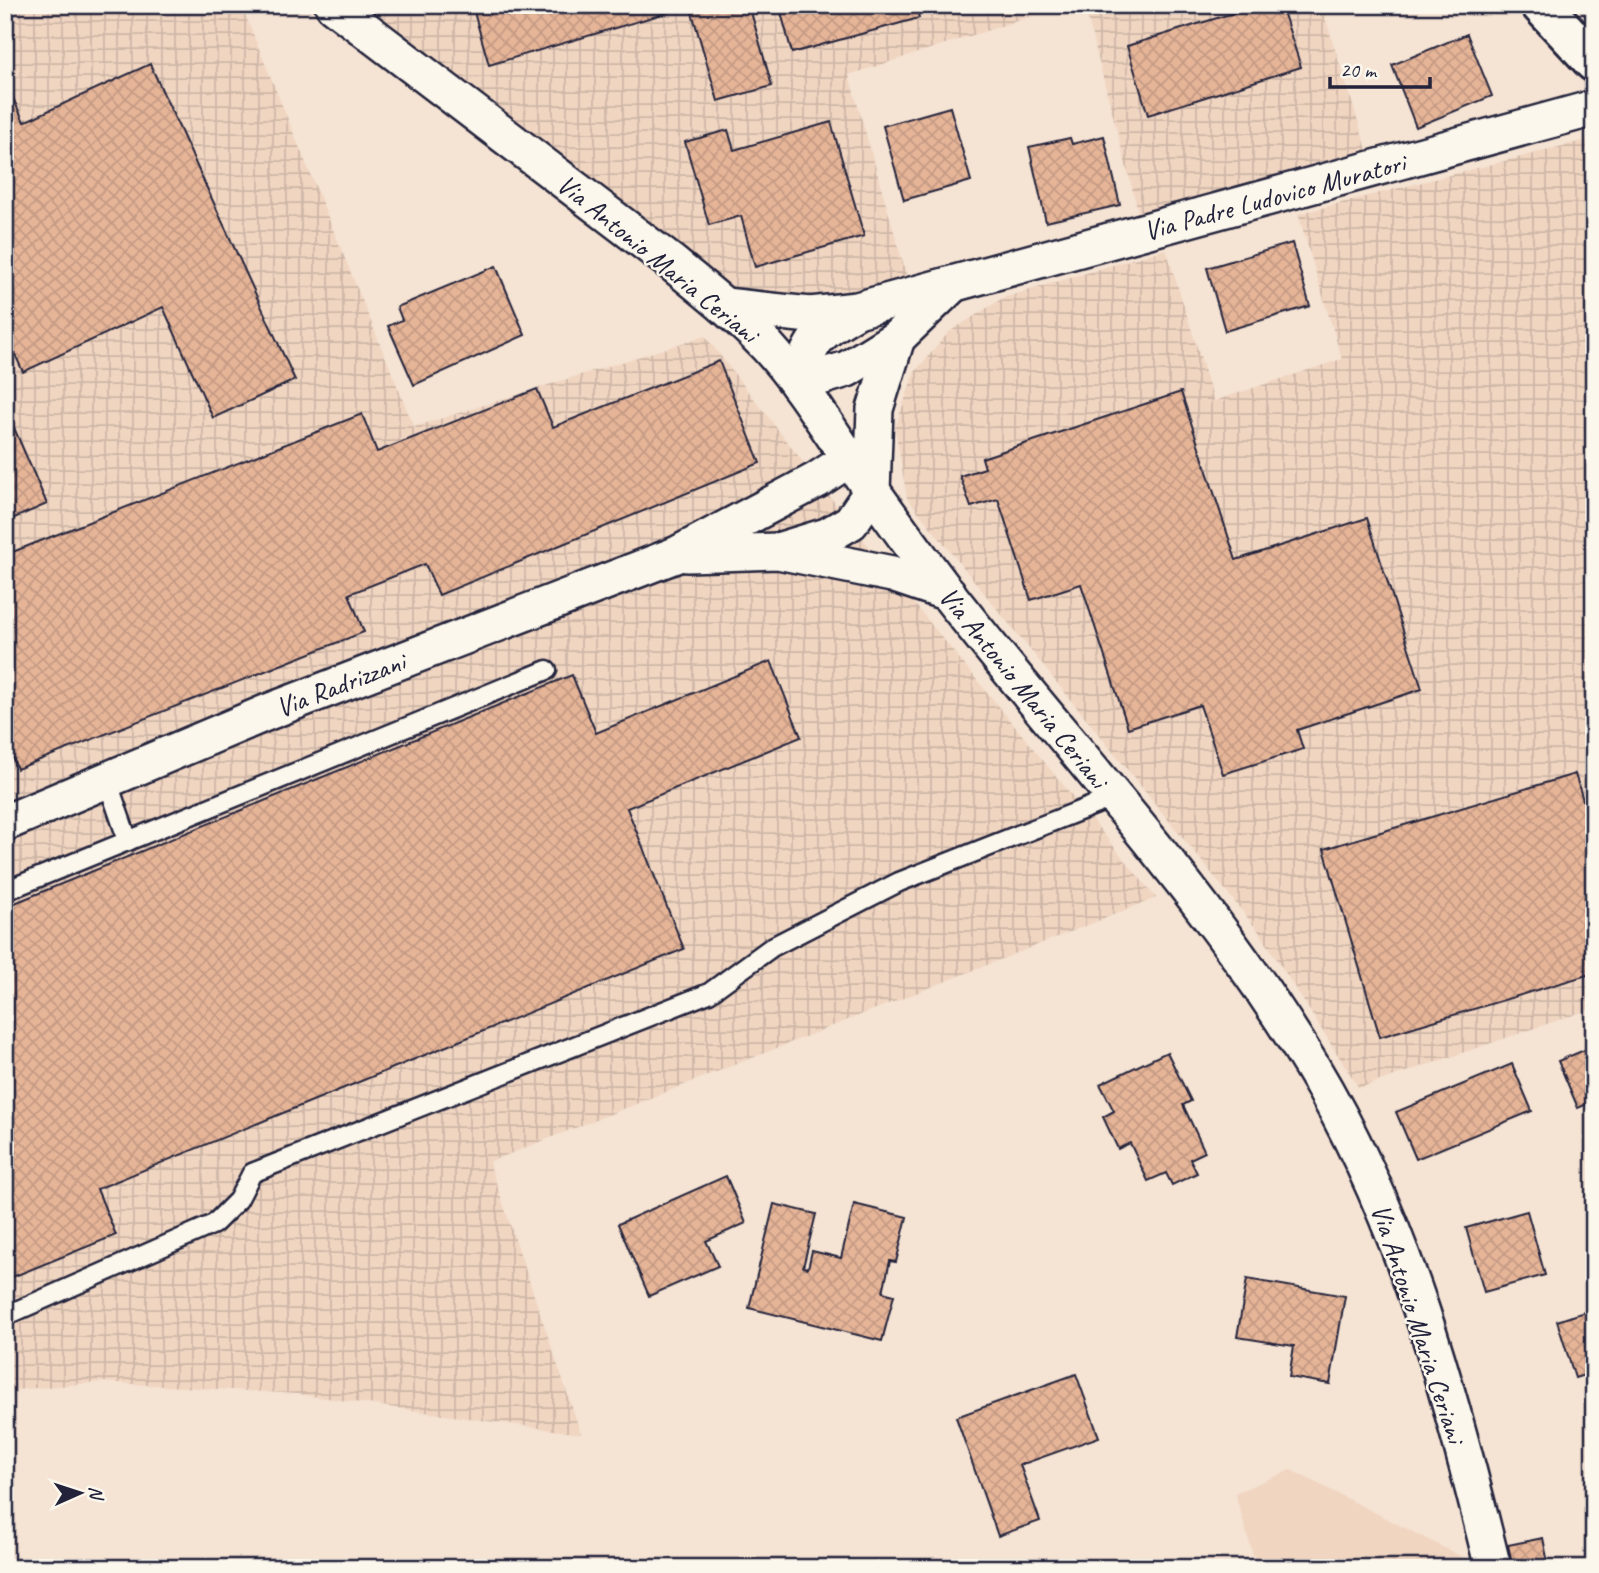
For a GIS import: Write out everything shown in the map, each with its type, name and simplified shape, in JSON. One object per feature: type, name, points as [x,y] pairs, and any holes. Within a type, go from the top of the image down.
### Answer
[{"type":"main road","points":[[1541,5],[1594,62]]},
{"type":"street","name":"Via Antonio Maria Ceriani","points":[[333,5],[725,306],[767,347],[798,384],[849,459],[948,593],[1250,972],[1313,1069],[1377,1194],[1411,1280],[1489,1552]]},
{"type":"street","name":"Via Padre Ludovico Muratori","points":[[725,306],[810,316],[857,310],[1594,108]]},
{"type":"street","name":"Via Padre Ludovico Muratori","points":[[798,384],[848,369],[897,338],[954,283]]},
{"type":"street","name":"Via Padre Ludovico Muratori","points":[[798,384],[807,354],[821,331],[857,310]]},
{"type":"street","name":"Via Padre Ludovico Muratori","points":[[872,491],[876,409],[897,338]]},
{"type":"street","name":"Via Radrizzani","points":[[5,823],[268,712],[678,554],[817,480],[849,459]]},
{"type":"street","name":"Via Radrizzani","points":[[778,551],[827,536],[850,522],[872,491]]},
{"type":"street","name":"Via Radrizzani","points":[[678,554],[778,551],[892,574],[948,593]]},
{"type":"lane","points":[[5,891],[547,670]]},
{"type":"lane","points":[[107,780],[128,841]]},
{"type":"lane","points":[[5,1316],[214,1224],[237,1200],[252,1173],[709,993],[772,947],[899,882],[1112,798]]},
{"type":"shaded area","points":[[5,5],[241,5],[414,427],[705,336],[898,584],[1156,898],[489,1162],[581,1434],[297,1394],[102,1382],[5,1391],[5,842],[21,837],[5,792]]},
{"type":"shaded area","points":[[346,5],[1066,5],[849,75],[909,284],[839,301],[728,295]]},
{"type":"shaded area","points":[[1084,5],[1321,5],[1370,159],[1141,222]]},
{"type":"shaded area","points":[[1594,138],[1594,1008],[1359,1088],[1260,933],[907,498],[895,428],[914,373],[949,332],[1003,298],[1166,249],[1214,401],[1342,359],[1298,214]]},
{"type":"shaded area","points":[[1291,1470],[1464,1558],[1466,1568],[1257,1568],[1235,1493]]},
{"type":"building","points":[[472,5],[749,5],[772,86],[718,101],[690,6],[489,65]]},
{"type":"building","points":[[779,5],[916,5],[919,18],[792,53]]},
{"type":"building","points":[[1259,5],[1281,5],[1301,67],[1148,115],[1127,46]]},
{"type":"building","points":[[1467,34],[1492,96],[1416,127],[1392,65]]},
{"type":"building","points":[[150,64],[295,380],[213,418],[163,307],[23,372],[5,332],[5,81],[24,122]]},
{"type":"building","points":[[950,107],[971,181],[904,200],[883,126]]},
{"type":"building","points":[[831,122],[864,236],[755,267],[741,216],[709,225],[685,142],[728,130],[734,150]]},
{"type":"building","points":[[1104,136],[1120,205],[1046,222],[1029,147],[1070,138],[1072,144]]},
{"type":"building","points":[[1292,243],[1310,306],[1225,331],[1207,268]]},
{"type":"building","points":[[496,266],[525,335],[414,385],[388,326],[402,320],[397,307]]},
{"type":"building","points":[[719,361],[760,463],[439,595],[425,564],[349,594],[364,632],[17,769],[5,739],[5,555],[362,414],[377,452],[537,389],[553,427]]},
{"type":"building","points":[[1181,392],[1236,560],[1367,518],[1422,689],[1297,730],[1303,749],[1223,774],[1200,705],[1128,728],[1081,584],[1031,600],[998,499],[971,507],[960,476],[985,468],[982,458]]},
{"type":"building","points":[[5,407],[47,504],[5,522]]},
{"type":"building","points":[[771,661],[801,737],[627,808],[684,949],[97,1189],[116,1235],[5,1280],[5,907],[572,675],[596,733]]},
{"type":"building","points":[[1575,774],[1594,836],[1594,973],[1380,1037],[1324,849]]},
{"type":"building","points":[[1594,1046],[1594,1101],[1578,1108],[1558,1061]]},
{"type":"building","points":[[1167,1052],[1191,1101],[1183,1105],[1205,1152],[1190,1159],[1197,1173],[1172,1185],[1166,1173],[1148,1181],[1130,1143],[1118,1149],[1103,1117],[1114,1111],[1100,1084]]},
{"type":"building","points":[[1512,1064],[1532,1111],[1416,1159],[1396,1112]]},
{"type":"building","points":[[726,1176],[746,1223],[706,1241],[718,1266],[649,1296],[618,1224]]},
{"type":"building","points":[[774,1204],[816,1214],[803,1267],[808,1268],[812,1251],[841,1258],[854,1204],[907,1217],[896,1262],[890,1261],[883,1292],[894,1295],[882,1341],[749,1308]]},
{"type":"building","points":[[1527,1211],[1545,1275],[1484,1292],[1466,1228]]},
{"type":"building","points":[[1247,1279],[1345,1296],[1330,1384],[1289,1377],[1294,1346],[1237,1337]]},
{"type":"building","points":[[1594,1309],[1594,1372],[1575,1378],[1557,1321]]},
{"type":"building","points":[[1076,1374],[1099,1437],[1020,1465],[1040,1521],[998,1536],[956,1417]]},
{"type":"building","points":[[1543,1538],[1549,1568],[1513,1568],[1508,1545]]}]
